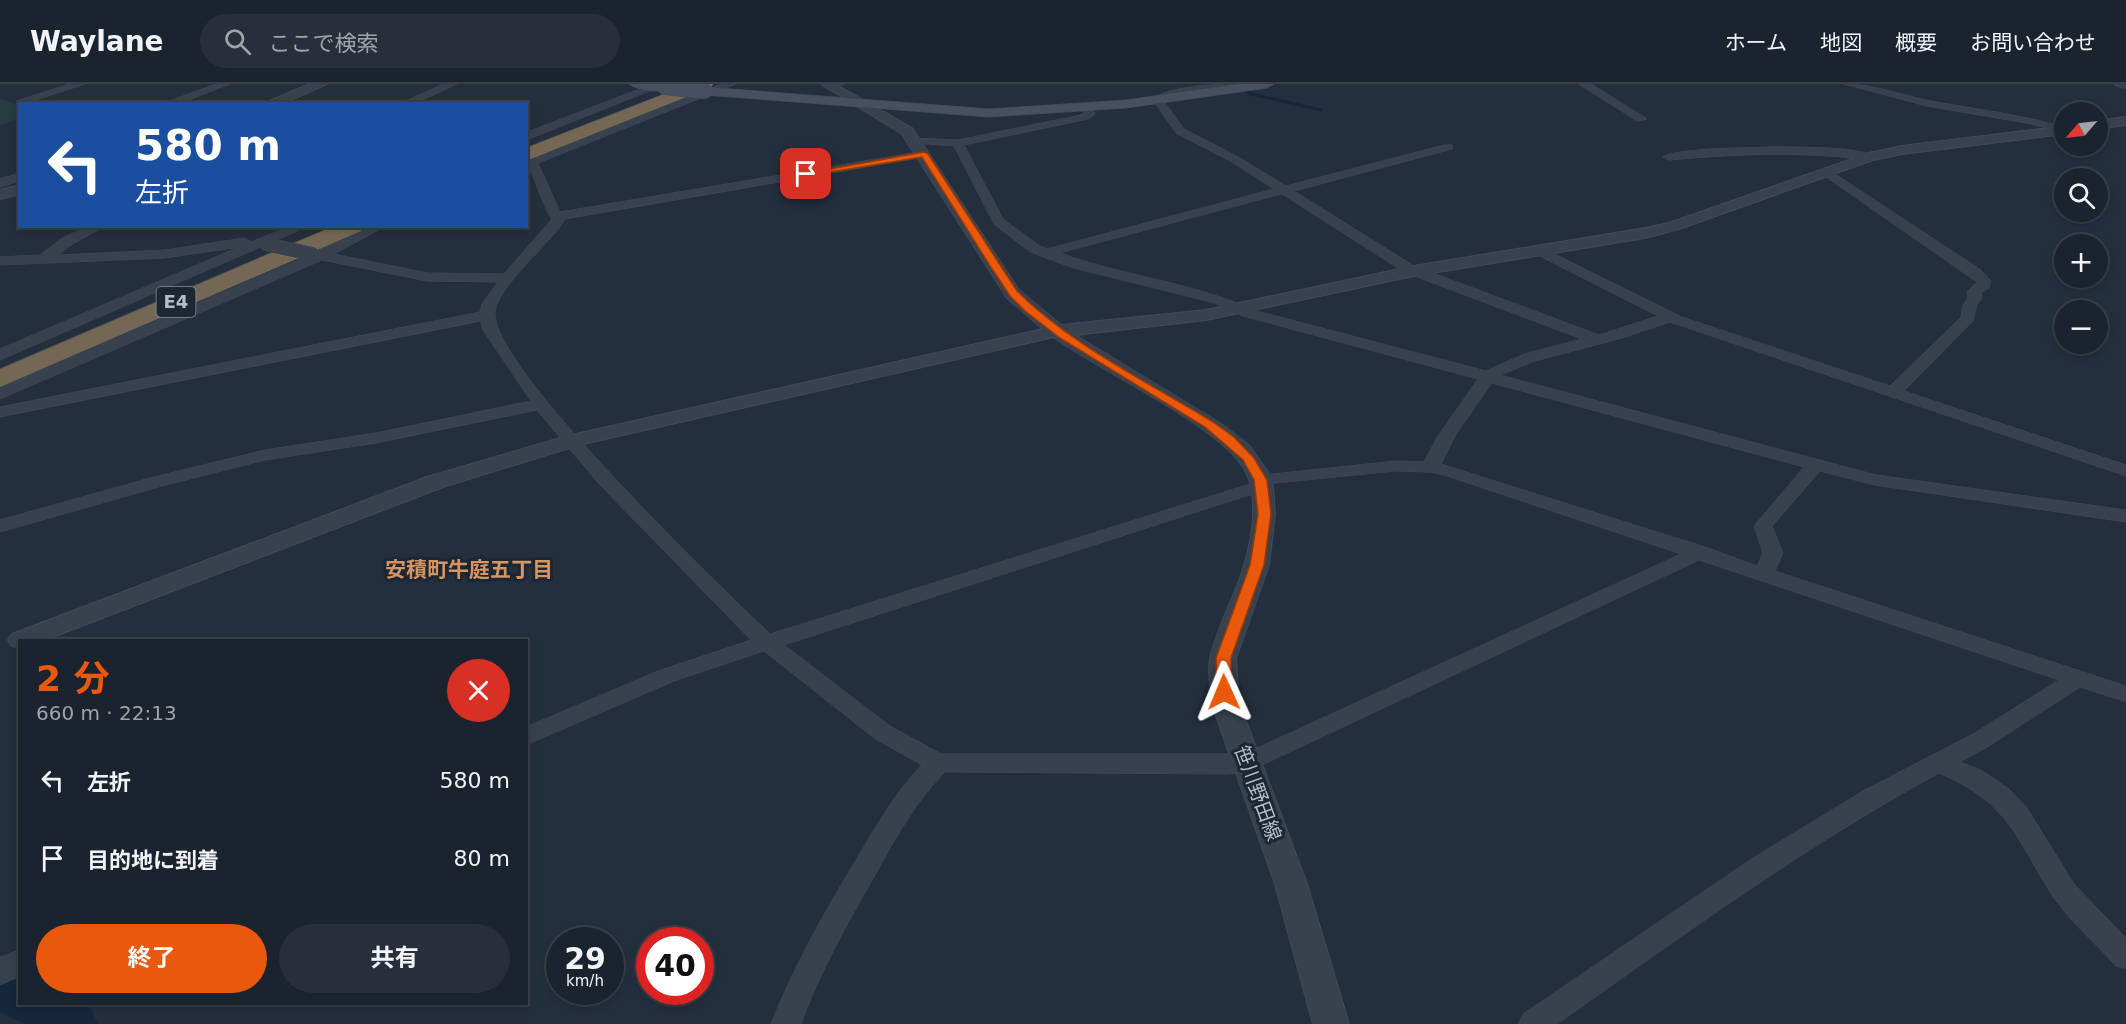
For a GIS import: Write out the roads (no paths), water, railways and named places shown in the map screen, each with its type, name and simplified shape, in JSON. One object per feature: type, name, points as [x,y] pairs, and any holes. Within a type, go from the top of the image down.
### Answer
[{"type":"highway","points":[[528,157],[689,84]]},
{"type":"highway","points":[[528,157],[707,89]]},
{"type":"highway","name":"E4","points":[[0,368],[327,228]]},
{"type":"highway","name":"E4","points":[[0,379],[347,228]]},
{"type":"main road","points":[[636,84],[977,112],[1087,107],[1158,100],[1267,84]]},
{"type":"street","points":[[22,101],[80,84]]},
{"type":"street","points":[[173,102],[225,84]]},
{"type":"street","points":[[273,102],[321,84]]},
{"type":"street","points":[[409,102],[452,84]]},
{"type":"street","points":[[707,89],[731,84]]},
{"type":"street","points":[[1228,84],[1164,96],[1158,100],[1180,131],[1236,160],[1414,271],[1598,340]]},
{"type":"street","points":[[1584,84],[1642,119]]},
{"type":"street","points":[[1850,84],[1927,103],[2054,126]]},
{"type":"street","points":[[2119,84],[2126,86]]},
{"type":"street","name":"笹川野田線","points":[[833,85],[907,131],[1013,294],[1057,331],[1216,429],[1241,450],[1257,472],[1261,483],[1264,514],[1257,565],[1226,650],[1222,674],[1229,713],[1291,884],[1331,1024]]},
{"type":"street","points":[[528,136],[661,86]]},
{"type":"street","points":[[558,216],[919,147],[958,143],[1084,117],[1090,114],[1087,107]]},
{"type":"street","points":[[2108,123],[2126,121]]},
{"type":"street","points":[[25,639],[435,482],[574,440],[1057,331],[1206,315],[1414,271],[1645,233],[1674,226],[1869,157],[1902,150],[2054,131]]},
{"type":"street","points":[[958,143],[998,221],[1026,243],[1079,265],[1220,300],[1239,308],[1885,482],[2126,516]]},
{"type":"street","points":[[1046,253],[1448,147]]},
{"type":"street","points":[[1669,157],[1736,152],[1817,151],[1869,157]]},
{"type":"street","points":[[528,157],[559,220],[492,298],[487,315],[495,340],[541,404],[574,440],[605,480],[766,642],[882,732],[918,754],[939,763],[1227,765],[1247,763],[1701,552]]},
{"type":"street","points":[[1825,172],[1979,275],[1984,281],[1984,285],[1974,292],[1975,298],[1970,305],[1968,318],[1893,393]]},
{"type":"street","points":[[0,183],[18,178]]},
{"type":"street","points":[[0,195],[18,190]]},
{"type":"street","points":[[44,259],[66,242],[95,228]]},
{"type":"street","points":[[0,354],[298,228]]},
{"type":"street","points":[[0,394],[376,228]]},
{"type":"street","points":[[0,261],[165,254],[241,242],[262,243],[385,267],[427,278],[508,278]]},
{"type":"street","points":[[1535,250],[1670,317],[2126,471]]},
{"type":"street","points":[[0,412],[487,315]]},
{"type":"street","points":[[1431,467],[1431,461],[1445,439],[1490,375],[1519,362],[1670,317]]},
{"type":"street","points":[[0,526],[175,476],[265,455],[376,438],[541,404]]},
{"type":"street","points":[[1764,573],[1773,553],[1763,526],[1816,464]]},
{"type":"street","points":[[528,736],[666,676],[1261,483],[1386,467],[1431,467],[1476,478],[2126,694]]},
{"type":"street","points":[[0,649],[18,642]]},
{"type":"street","points":[[1533,1024],[1762,866],[1872,798],[1981,740],[2078,678]]},
{"type":"street","points":[[786,1024],[808,971],[854,886],[901,806],[939,763]]},
{"type":"street","points":[[1939,763],[1972,777],[2001,796],[2018,815],[2065,892],[2126,957]]},
{"type":"street","points":[[0,972],[18,964]]},
{"type":"waterway","points":[[1233,84],[1251,94],[1321,110]]},
{"type":"waterway","points":[[0,990],[18,999]]},
{"type":"waterway","points":[[28,1005],[75,1024]]},
{"type":"district","name":"安積町牛庭五丁目","points":[[469,570]]}]
